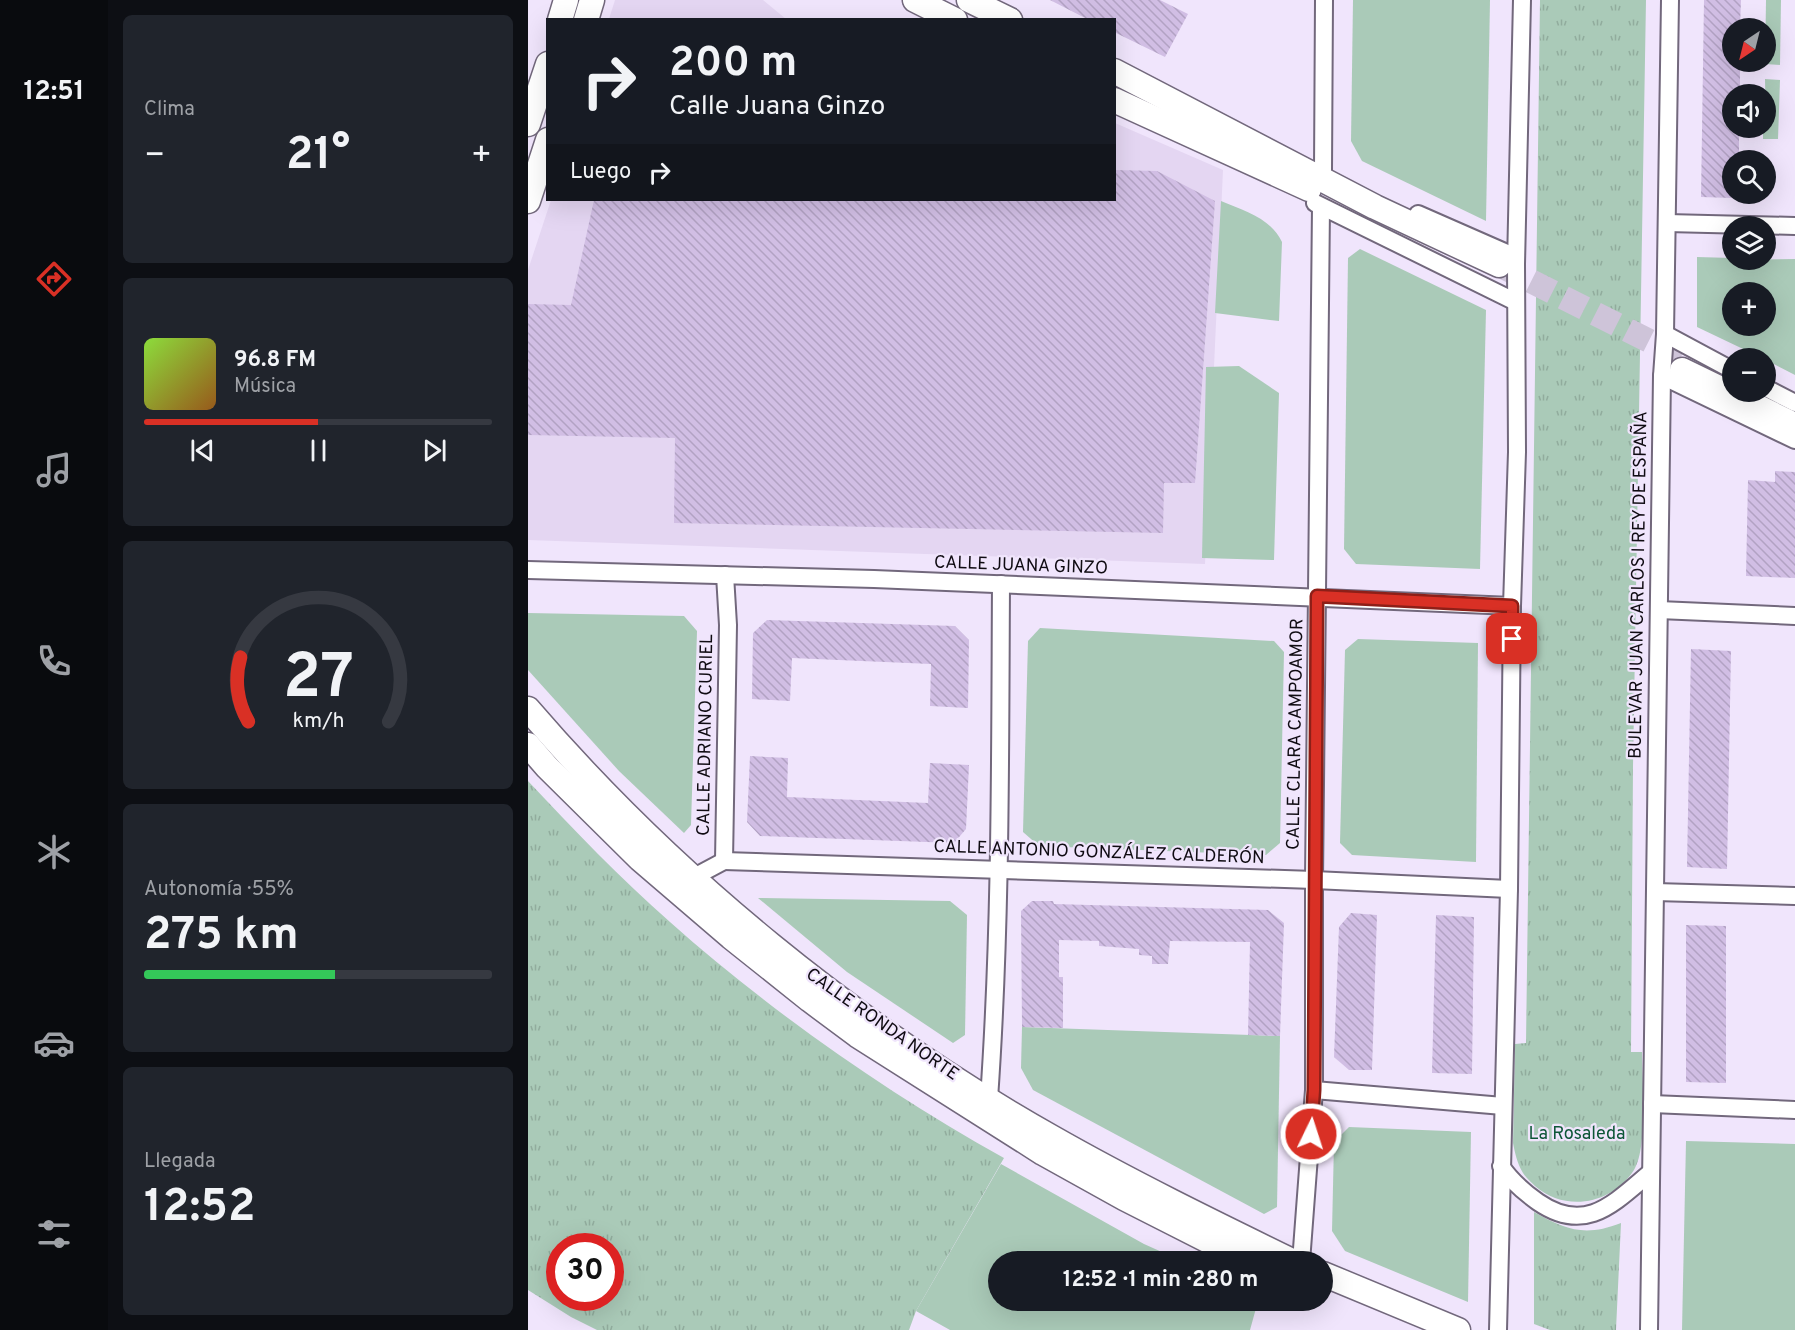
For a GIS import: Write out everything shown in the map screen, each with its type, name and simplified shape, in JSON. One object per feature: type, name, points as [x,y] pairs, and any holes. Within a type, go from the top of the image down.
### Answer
[{"type":"street","points":[[562,18],[566,0]]},
{"type":"street","points":[[587,18],[592,0]]},
{"type":"street","points":[[915,0],[951,18]]},
{"type":"street","points":[[969,0],[1006,18]]},
{"type":"street","points":[[1323,170],[1324,0]]},
{"type":"street","points":[[1498,1330],[1517,452],[1516,302],[1505,268],[1522,0]]},
{"type":"street","name":"BULEVAR JUAN CARLOS I REY DE ESPAÑA","points":[[1649,1330],[1659,610],[1675,368],[1665,334],[1670,0]]},
{"type":"street","points":[[528,124],[546,70]]},
{"type":"street","points":[[1116,71],[1261,156],[1321,207],[1516,302]]},
{"type":"street","points":[[1116,101],[1261,156],[1505,268]]},
{"type":"street","points":[[528,201],[546,146]]},
{"type":"street","points":[[1261,156],[1323,170],[1421,216],[1505,268]]},
{"type":"street","name":"CALLE CLARA CAMPOAMOR","points":[[1302,1251],[1314,1090],[1321,207]]},
{"type":"street","points":[[1667,223],[1795,226]]},
{"type":"street","points":[[1665,334],[1722,365]]},
{"type":"street","points":[[1675,368],[1722,380]]},
{"type":"street","points":[[1675,368],[1795,425]]},
{"type":"street","points":[[1675,368],[1795,440]]},
{"type":"street","points":[[1776,393],[1795,403]]},
{"type":"street","points":[[1770,402],[1795,414]]},
{"type":"street","name":"CALLE JUANA GINZO","points":[[528,570],[1001,584],[1512,606]]},
{"type":"street","name":"CALLE ADRIANO CURIEL","points":[[694,877],[724,861],[728,625],[725,575]]},
{"type":"street","points":[[989,1099],[993,1046],[998,869],[1001,584]]},
{"type":"street","points":[[1659,610],[1795,616]]},
{"type":"street","name":"CALLE RONDA NORTE","points":[[528,710],[564,752],[624,814],[746,926],[823,985],[937,1065],[1049,1136],[1132,1182],[1272,1251]]},
{"type":"street","name":"CALLE RONDA NORTE","points":[[528,746],[640,860],[730,937],[857,1035],[1043,1153],[1124,1198],[1228,1251]]},
{"type":"street","name":"CALLE ANTONIO GONZÁLEZ CALDERÓN","points":[[724,861],[1314,880],[1509,890]]},
{"type":"street","points":[[1655,892],[1795,896]]},
{"type":"street","points":[[1314,1090],[1503,1106]]},
{"type":"street","points":[[1652,1104],[1795,1110]]},
{"type":"street","points":[[1501,1166],[1527,1194],[1550,1210],[1576,1217],[1598,1212],[1620,1198],[1651,1172]]},
{"type":"street","points":[[1333,1278],[1458,1330]]},
{"type":"street","points":[[1333,1296],[1413,1330]]},
{"type":"shaded area","points":[[615,0],[763,0],[785,18],[609,18]]},
{"type":"shaded area","points":[[1116,123],[1223,170],[1205,564],[528,540],[528,270],[551,201],[1116,201]]},
{"type":"green space","points":[[1353,0],[1490,0],[1486,221],[1362,161],[1351,141]]},
{"type":"green space","name":"La Rosaleda","points":[[1540,0],[1646,0],[1633,767],[1631,1052],[1642,1052],[1643,1130],[1638,1160],[1625,1182],[1614,1191],[1601,1197],[1574,1202],[1560,1200],[1535,1186],[1519,1166],[1513,1143],[1515,1044],[1526,1043]]},
{"type":"green space","points":[[1766,0],[1781,0],[1780,65],[1776,65],[1776,18],[1766,18]]},
{"type":"green space","points":[[1765,79],[1780,80],[1778,139],[1763,139],[1776,138],[1776,84],[1765,84]]},
{"type":"green space","points":[[1221,201],[1264,221],[1282,242],[1279,321],[1215,313]]},
{"type":"green space","points":[[1360,249],[1486,310],[1480,569],[1356,564],[1344,549],[1348,258]]},
{"type":"green space","points":[[1697,257],[1722,258],[1722,270],[1776,270],[1776,259],[1795,259],[1795,375],[1776,365],[1776,348],[1741,348],[1697,327]]},
{"type":"green space","points":[[1239,366],[1279,393],[1274,560],[1202,558],[1206,367]]},
{"type":"green space","points":[[528,613],[684,616],[697,631],[691,825],[684,833],[619,771],[528,670]]},
{"type":"green space","points":[[1040,628],[1274,641],[1284,652],[1280,843],[1266,855],[1039,846],[1023,832],[1028,641]]},
{"type":"green space","points":[[1358,639],[1478,643],[1476,862],[1352,855],[1340,843],[1345,650]]},
{"type":"green space","points":[[528,781],[633,888],[708,955],[748,987],[873,1078],[1004,1158],[916,1311],[909,1330],[597,1330],[561,1311],[624,1311],[624,1233],[546,1233],[546,1301],[528,1290]]},
{"type":"green space","points":[[758,898],[950,901],[967,915],[965,1035],[953,1043],[847,972]]},
{"type":"green space","points":[[1022,1027],[1280,1036],[1277,1207],[1264,1214],[1033,1090],[1021,1068]]},
{"type":"green space","points":[[1349,1127],[1471,1132],[1468,1302],[1345,1251],[1332,1231],[1334,1142]]},
{"type":"green space","points":[[1686,1141],[1795,1144],[1795,1330],[1682,1330]]},
{"type":"green space","points":[[1001,1164],[1160,1251],[988,1251],[988,1311],[1255,1311],[1250,1330],[950,1330],[916,1311]]},
{"type":"green space","points":[[1534,1212],[1576,1230],[1597,1230],[1621,1223],[1616,1330],[1550,1330],[1534,1324]]},
{"type":"building","points":[[1050,0],[1160,0],[1188,14],[1165,57],[1116,33],[1116,18],[1085,18]]},
{"type":"building","points":[[1704,0],[1741,0],[1740,18],[1722,18],[1722,72],[1740,72],[1740,84],[1722,84],[1722,138],[1739,138],[1739,150],[1722,150],[1722,198],[1701,197]]},
{"type":"building","points":[[1116,170],[1157,171],[1215,201],[1195,483],[1164,483],[1163,533],[674,523],[675,438],[528,435],[528,304],[571,305],[594,201],[1116,201]]},
{"type":"building","points":[[1775,471],[1795,472],[1795,578],[1746,576],[1748,480],[1775,482]]},
{"type":"building","points":[[767,620],[955,626],[969,640],[968,708],[930,706],[931,664],[792,658],[790,701],[752,699],[753,633]]},
{"type":"building","points":[[1691,649],[1731,651],[1727,869],[1687,867]]},
{"type":"building","points":[[750,756],[788,758],[787,797],[928,803],[930,763],[969,765],[966,829],[954,843],[760,836],[747,822]]},
{"type":"building","points":[[1032,901],[1053,901],[1054,904],[1268,910],[1284,923],[1280,1036],[1248,1035],[1250,942],[1170,941],[1168,964],[1152,964],[1152,956],[1139,955],[1139,949],[1099,946],[1099,941],[1059,940],[1059,977],[1063,977],[1063,1028],[1022,1027],[1021,911]]},
{"type":"building","points":[[1351,913],[1377,915],[1372,1070],[1349,1070],[1334,1057],[1339,927]]},
{"type":"building","points":[[1436,915],[1474,917],[1472,1074],[1432,1073]]},
{"type":"building","points":[[1686,925],[1726,926],[1726,1083],[1686,1082]]},
{"type":"tunnel","points":[[1499,265],[1681,357]]},
{"type":"route","points":[[1311,1134],[1314,1090],[1317,596],[1512,606],[1512,639]]}]
